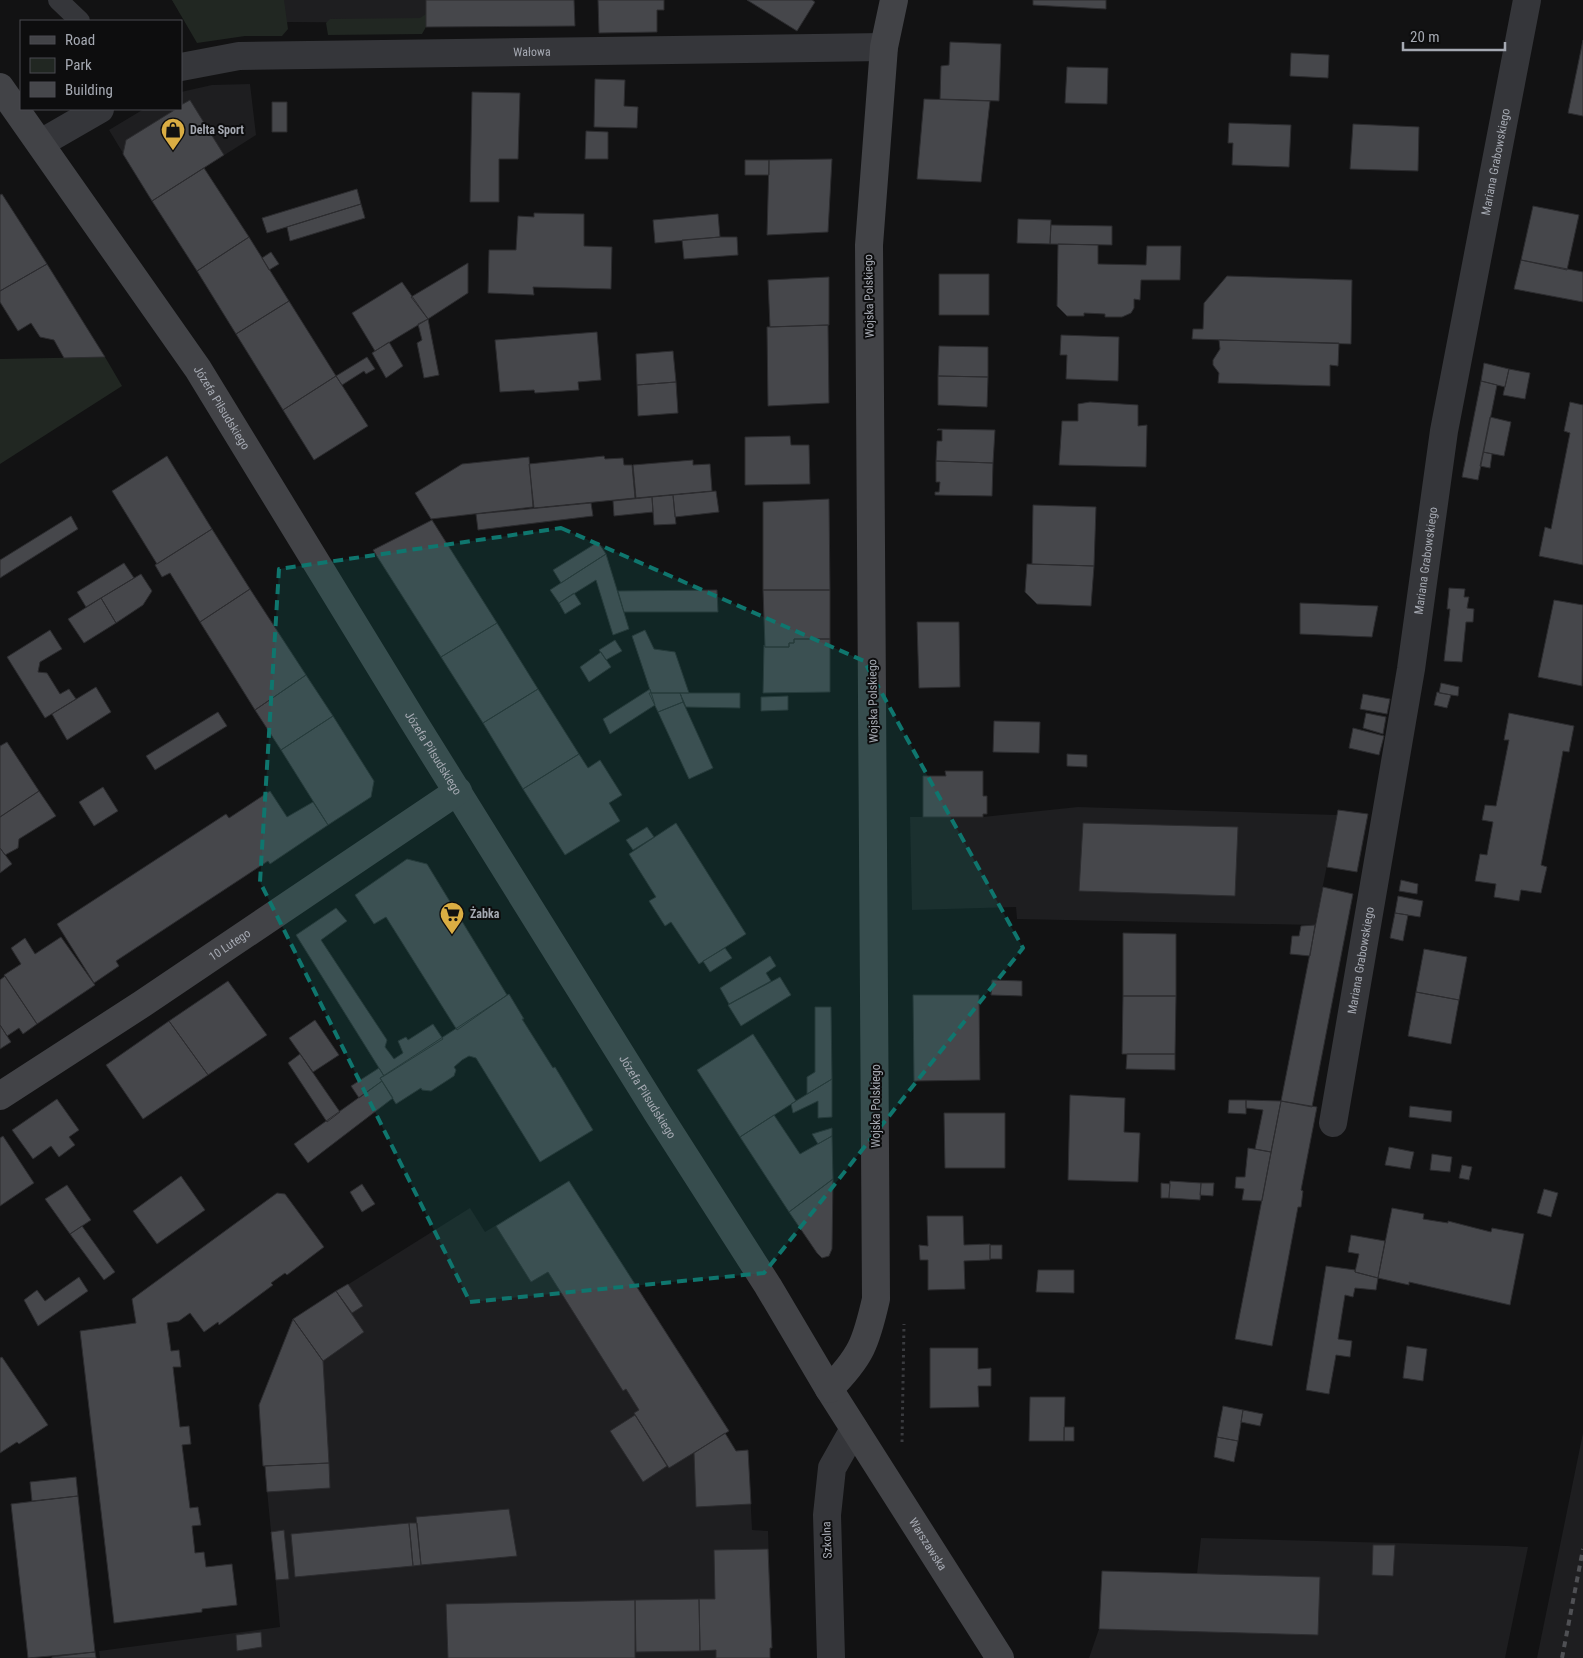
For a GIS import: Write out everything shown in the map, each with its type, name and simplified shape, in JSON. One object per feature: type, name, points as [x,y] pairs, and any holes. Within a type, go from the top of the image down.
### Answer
[{"type":"street","name":"Wojska Polskiego","points":[[829,1390],[850,1368],[867,1339],[876,1299],[869,245],[884,47],[894,0]]},
{"type":"street","name":"Mariana Grabowskiego","points":[[1333,1123],[1411,669],[1444,431],[1527,0]]},
{"type":"street","name":"Wałowa","points":[[182,67],[239,56],[884,47]]},
{"type":"street","name":"Józefa Piłsudskiego","points":[[0,87],[198,369],[658,1114],[768,1286],[854,1429]]},
{"type":"street","points":[[41,143],[98,110]]},
{"type":"street","name":"10 Lutego","points":[[0,1096],[142,1004],[458,791]]},
{"type":"street","name":"Szkolna","points":[[831,1658],[826,1515],[832,1468],[854,1429]]},
{"type":"street","name":"Warszawska","points":[[854,1429],[1000,1658]]},
{"type":"lane","points":[[58,0],[79,20]]},
{"type":"path","points":[[902,1443],[904,1323]]},
{"type":"highlighted area","points":[[561,528],[864,661],[1023,948],[764,1273],[470,1302],[260,882],[279,569]]},
{"type":"shaded area","points":[[172,0],[574,0],[575,26],[426,27],[426,23],[289,22],[191,31]]},
{"type":"shaded area","points":[[250,84],[256,135],[152,201],[109,130],[142,110],[182,110],[182,92],[212,85]]},
{"type":"shaded area","points":[[1078,807],[1337,815],[1315,925],[1017,919],[1016,907],[912,910],[910,817],[983,817]]},
{"type":"shaded area","points":[[569,1181],[729,1430],[725,1433],[735,1451],[748,1450],[752,1530],[768,1531],[772,1648],[770,1648],[770,1658],[100,1658],[99,1651],[280,1627],[259,1405],[293,1319],[470,1208],[485,1232]]},
{"type":"shaded area","points":[[1583,1433],[1583,1658],[1537,1658]]},
{"type":"shaded area","points":[[1201,1538],[1528,1547],[1505,1658],[1089,1658],[1099,1629],[1102,1571],[1197,1574]]},
{"type":"green space","points":[[172,0],[284,0],[288,29],[282,36],[245,36],[197,43]]},
{"type":"green space","points":[[426,14],[426,27],[422,34],[328,35],[326,23],[330,19],[420,18]]},
{"type":"green space","points":[[105,357],[122,386],[0,464],[0,359]]},
{"type":"building","points":[[426,0],[574,0],[575,26],[426,27]]},
{"type":"building","points":[[598,0],[664,0],[664,10],[657,10],[657,32],[599,33]]},
{"type":"building","points":[[747,0],[812,0],[815,2],[797,31]]},
{"type":"building","points":[[1033,0],[1106,0],[1106,9],[1033,5]]},
{"type":"building","points":[[1583,40],[1583,116],[1568,113]]},
{"type":"building","points":[[950,42],[1001,44],[999,101],[940,99],[941,66],[949,65]]},
{"type":"building","points":[[1291,53],[1329,55],[1328,78],[1290,76]]},
{"type":"building","points":[[1067,67],[1108,68],[1107,104],[1065,103]]},
{"type":"building","points":[[595,79],[625,80],[624,106],[638,107],[637,128],[594,127]]},
{"type":"building","points":[[472,92],[520,93],[518,159],[499,159],[499,202],[470,202]]},
{"type":"building","points":[[924,99],[990,101],[981,182],[917,179]]},
{"type":"building","name":"Delta Sport","points":[[190,100],[224,155],[152,201],[123,154],[126,140],[174,110],[182,110],[182,104]]},
{"type":"building","points":[[272,102],[287,102],[287,132],[272,132]]},
{"type":"building","points":[[1229,123],[1291,125],[1289,167],[1232,165],[1233,143],[1228,143]]},
{"type":"building","points":[[1353,124],[1419,127],[1418,171],[1350,169]]},
{"type":"building","points":[[586,131],[608,132],[608,159],[585,159]]},
{"type":"building","points":[[832,159],[828,232],[767,235],[769,160]]},
{"type":"building","points":[[745,160],[769,160],[769,175],[745,175]]},
{"type":"building","points":[[204,168],[249,237],[197,271],[152,201]]},
{"type":"building","points":[[357,189],[361,204],[267,233],[262,218]]},
{"type":"building","points":[[2,194],[47,264],[0,291],[0,195]]},
{"type":"building","points":[[361,204],[365,218],[290,241],[287,227]]},
{"type":"building","points":[[1533,206],[1579,215],[1567,270],[1521,260]]},
{"type":"building","points":[[534,213],[584,214],[584,246],[612,247],[611,289],[533,287],[534,295],[488,293],[489,250],[516,250],[518,216],[534,217]]},
{"type":"building","points":[[718,214],[720,237],[655,243],[653,220]]},
{"type":"building","points":[[1018,219],[1051,220],[1050,244],[1017,243]]},
{"type":"building","points":[[1051,225],[1112,226],[1112,245],[1050,244]]},
{"type":"building","points":[[249,237],[289,301],[236,334],[197,271]]},
{"type":"building","points":[[737,237],[738,255],[684,259],[682,240]]},
{"type":"building","points":[[1058,244],[1098,245],[1098,264],[1146,265],[1147,246],[1181,246],[1180,280],[1141,280],[1140,300],[1134,299],[1134,308],[1131,313],[1122,317],[1105,317],[1105,314],[1084,313],[1084,316],[1067,316],[1057,306]]},
{"type":"building","points":[[271,252],[279,264],[269,270],[262,258]]},
{"type":"building","points":[[1521,260],[1583,272],[1583,302],[1514,289]]},
{"type":"building","points":[[468,263],[468,293],[428,319],[411,297]]},
{"type":"building","points":[[47,264],[105,357],[64,358],[54,340],[40,337],[31,323],[18,331],[0,302],[0,291]]},
{"type":"building","points":[[939,274],[989,274],[989,315],[939,315]]},
{"type":"building","points":[[1227,276],[1352,280],[1351,344],[1192,339],[1193,329],[1203,329],[1204,303]]},
{"type":"building","points":[[829,277],[829,325],[770,327],[768,280]]},
{"type":"building","points":[[402,282],[428,319],[375,351],[352,313]]},
{"type":"building","points":[[289,301],[336,376],[283,410],[236,334]]},
{"type":"building","points":[[428,319],[439,375],[424,378],[417,343],[422,340],[418,324]]},
{"type":"building","points":[[828,325],[829,403],[768,406],[767,327]]},
{"type":"building","points":[[597,332],[601,380],[578,382],[579,390],[535,393],[534,390],[500,392],[495,340]]},
{"type":"building","points":[[1061,335],[1119,337],[1118,381],[1066,379],[1067,355],[1060,355]]},
{"type":"building","points":[[1219,340],[1339,343],[1338,366],[1330,365],[1330,386],[1218,383],[1219,373],[1213,365],[1213,360],[1220,349]]},
{"type":"building","points":[[389,342],[403,366],[386,378],[372,353]]},
{"type":"building","points":[[939,346],[988,347],[988,377],[938,376]]},
{"type":"building","points":[[673,351],[676,382],[637,385],[636,354]]},
{"type":"building","points":[[367,357],[375,369],[366,374],[364,371],[342,385],[336,376]]},
{"type":"building","points":[[1484,363],[1509,369],[1505,387],[1481,381]]},
{"type":"building","points":[[1509,369],[1530,373],[1525,399],[1503,395]]},
{"type":"building","points":[[336,376],[368,426],[314,460],[283,410]]},
{"type":"building","points":[[938,376],[988,377],[987,407],[938,405]]},
{"type":"building","points":[[1481,381],[1497,385],[1478,480],[1462,477]]},
{"type":"building","points":[[676,382],[678,413],[638,416],[637,385]]},
{"type":"building","points":[[1090,402],[1138,405],[1138,426],[1147,425],[1146,467],[1059,465],[1062,421],[1078,421],[1078,404]]},
{"type":"building","points":[[1570,402],[1583,405],[1583,565],[1539,556],[1545,527],[1551,529],[1570,433],[1564,431]]},
{"type":"building","points":[[1490,417],[1511,422],[1504,456],[1483,452]]},
{"type":"building","points":[[938,429],[995,430],[993,463],[936,461],[937,441],[942,441],[942,430]]},
{"type":"building","points":[[790,436],[791,445],[809,445],[810,484],[745,485],[745,437]]},
{"type":"building","points":[[1483,452],[1492,454],[1490,468],[1480,466]]},
{"type":"building","points":[[167,456],[212,529],[157,564],[112,491]]},
{"type":"building","points":[[604,456],[605,459],[623,458],[624,465],[632,465],[635,498],[534,508],[529,464]]},
{"type":"building","points":[[529,457],[533,507],[431,519],[415,493],[462,464]]},
{"type":"building","points":[[693,460],[693,465],[710,464],[712,491],[636,498],[633,465]]},
{"type":"building","points":[[936,461],[993,463],[992,496],[935,495],[935,492],[939,492],[940,482],[936,482]]},
{"type":"building","points":[[716,491],[719,512],[675,517],[673,495]]},
{"type":"building","points":[[673,495],[676,524],[654,525],[652,497]]},
{"type":"building","points":[[652,497],[653,512],[614,516],[613,501]]},
{"type":"building","points":[[829,499],[830,590],[763,590],[763,502]]},
{"type":"building","points":[[591,503],[593,516],[478,530],[476,514]]},
{"type":"building","points":[[1033,505],[1096,507],[1094,566],[1032,564]]},
{"type":"building","points":[[71,516],[78,529],[0,578],[0,560]]},
{"type":"building","points":[[432,520],[497,623],[441,657],[373,550]]},
{"type":"building","points":[[212,529],[250,589],[200,622],[170,573],[162,577],[155,565]]},
{"type":"building","points":[[598,542],[606,554],[561,583],[553,570]]},
{"type":"building","points":[[606,554],[629,629],[613,635],[596,580],[559,603],[550,590]]},
{"type":"building","points":[[124,563],[134,578],[86,607],[77,592]]},
{"type":"building","points":[[1027,564],[1094,566],[1091,606],[1037,604],[1025,592]]},
{"type":"building","points":[[141,574],[152,591],[143,605],[116,623],[101,598]]},
{"type":"building","points":[[1449,588],[1465,589],[1464,597],[1469,597],[1467,608],[1474,609],[1473,622],[1466,622],[1462,662],[1444,661],[1450,609],[1447,609]]},
{"type":"building","points":[[250,589],[306,675],[255,710],[200,622]]},
{"type":"building","points":[[717,590],[718,612],[624,612],[618,591]]},
{"type":"building","points":[[763,590],[830,590],[830,639],[794,639],[794,643],[789,643],[789,647],[765,647]]},
{"type":"building","points":[[574,593],[581,604],[565,614],[559,603]]},
{"type":"building","points":[[101,598],[116,623],[84,643],[68,619]]},
{"type":"building","points":[[1554,600],[1583,605],[1582,686],[1538,677]]},
{"type":"building","points":[[1300,603],[1378,606],[1372,637],[1300,634]]},
{"type":"building","points":[[917,622],[959,622],[960,687],[919,688]]},
{"type":"building","points":[[497,623],[538,689],[483,723],[441,657]]},
{"type":"building","points":[[50,630],[62,649],[40,662],[38,672],[47,673],[60,694],[69,689],[76,699],[45,718],[7,657]]},
{"type":"building","points":[[645,630],[654,649],[675,652],[689,693],[651,693],[632,636]]},
{"type":"building","points":[[794,639],[830,639],[830,692],[763,693],[764,645],[765,647],[789,647],[789,643],[794,643]]},
{"type":"building","points":[[615,640],[622,651],[606,660],[599,650]]},
{"type":"building","points":[[601,652],[611,667],[589,682],[580,667]]},
{"type":"building","points":[[306,675],[333,716],[281,750],[255,710]]},
{"type":"building","points":[[1441,683],[1459,687],[1458,696],[1439,693]]},
{"type":"building","points":[[96,687],[111,712],[67,740],[52,714]]},
{"type":"building","points":[[538,689],[579,754],[523,789],[483,723]]},
{"type":"building","points":[[650,689],[655,705],[610,734],[603,719]]},
{"type":"building","points":[[1437,692],[1451,695],[1447,708],[1434,705]]},
{"type":"building","points":[[649,693],[680,693],[683,702],[658,712]]},
{"type":"building","points":[[680,693],[740,693],[740,708],[686,707]]},
{"type":"building","points":[[1363,694],[1390,699],[1387,714],[1360,709]]},
{"type":"building","points":[[788,696],[788,710],[761,711],[761,697]]},
{"type":"building","points":[[683,702],[713,768],[689,779],[658,712]]},
{"type":"building","points":[[218,712],[227,726],[155,770],[146,756]]},
{"type":"building","points":[[1366,713],[1386,717],[1383,734],[1363,728]]},
{"type":"building","points":[[1509,713],[1574,726],[1569,752],[1563,751],[1541,865],[1547,867],[1541,893],[1521,890],[1519,901],[1494,897],[1496,884],[1475,881],[1480,854],[1487,855],[1493,822],[1482,820],[1485,805],[1496,806],[1509,740],[1504,740]]},
{"type":"building","points":[[333,716],[374,781],[371,797],[328,825],[281,750]]},
{"type":"building","points":[[994,721],[1040,722],[1039,753],[993,752]]},
{"type":"building","points":[[1353,728],[1384,736],[1379,755],[1349,748]]},
{"type":"building","points":[[7,742],[39,791],[0,817],[0,746]]},
{"type":"building","points":[[579,754],[588,768],[600,760],[622,795],[609,803],[620,821],[565,855],[523,789]]},
{"type":"building","points":[[1067,754],[1087,755],[1087,767],[1067,766]]},
{"type":"building","points":[[945,771],[983,771],[983,796],[987,796],[987,814],[983,814],[983,817],[923,817],[923,776],[946,776]]},
{"type":"building","points":[[103,787],[118,811],[94,826],[79,802]]},
{"type":"building","points":[[39,791],[56,816],[19,839],[18,848],[5,855],[0,848],[0,817]]},
{"type":"building","points":[[270,791],[287,817],[313,802],[328,825],[270,864],[268,861],[116,961],[119,966],[94,983],[57,924],[226,814],[229,818]]},
{"type":"building","points":[[1338,810],[1368,814],[1357,872],[1327,867]]},
{"type":"building","points":[[676,823],[746,934],[699,964],[671,922],[665,926],[649,901],[656,897],[629,854]]},
{"type":"building","points":[[1083,823],[1238,827],[1235,896],[1079,891]]},
{"type":"building","points":[[647,827],[654,837],[633,850],[626,840]]},
{"type":"building","points":[[0,848],[12,864],[0,873]]},
{"type":"building","points":[[407,859],[427,864],[507,995],[457,1030],[386,917],[374,924],[355,895]]},
{"type":"building","points":[[1401,880],[1418,884],[1417,894],[1399,891]]},
{"type":"building","points":[[1323,887],[1353,894],[1312,1107],[1281,1101]]},
{"type":"building","points":[[1398,896],[1423,901],[1420,917],[1395,913]]},
{"type":"building","points":[[336,908],[347,921],[321,940],[387,1040],[385,1047],[394,1059],[403,1053],[398,1041],[406,1037],[408,1040],[433,1024],[443,1039],[384,1076],[296,935]]},
{"type":"building","points":[[1395,913],[1408,915],[1403,941],[1390,938]]},
{"type":"building","points":[[1315,925],[1310,956],[1290,954],[1292,936],[1299,936],[1301,926]]},
{"type":"building","points":[[1123,933],[1176,934],[1176,996],[1123,996]]},
{"type":"building","points":[[61,937],[95,985],[37,1024],[4,975],[21,964],[11,948],[25,938],[35,954]]},
{"type":"building","points":[[725,948],[732,958],[710,972],[703,961]]},
{"type":"building","points":[[1424,949],[1467,957],[1459,1000],[1416,992]]},
{"type":"building","points":[[770,956],[776,966],[766,973],[771,981],[729,1004],[720,988]]},
{"type":"building","points":[[5,976],[37,1024],[23,1034],[19,1028],[7,1036],[0,1025],[0,980]]},
{"type":"building","points":[[780,977],[791,995],[741,1026],[728,1005]]},
{"type":"building","points":[[992,980],[1022,981],[1022,996],[991,995]]},
{"type":"building","points":[[228,981],[267,1035],[208,1075],[169,1021]]},
{"type":"building","points":[[1416,992],[1459,1000],[1451,1044],[1408,1036]]},
{"type":"building","points":[[509,994],[524,1019],[522,1019],[553,1068],[555,1067],[593,1130],[540,1162],[476,1058],[469,1056],[462,1060],[454,1067],[456,1070],[454,1076],[431,1091],[422,1090],[421,1088],[396,1104],[380,1078]]},
{"type":"building","points":[[913,995],[979,995],[980,1080],[914,1081]]},
{"type":"building","points":[[1123,996],[1176,996],[1175,1054],[1122,1054]]},
{"type":"building","points":[[815,1007],[831,1007],[832,1079],[807,1094],[807,1077],[815,1072]]},
{"type":"building","points":[[315,1020],[339,1055],[313,1072],[289,1038]]},
{"type":"building","points":[[169,1021],[208,1075],[143,1119],[106,1065]]},
{"type":"building","points":[[0,1025],[11,1042],[0,1049]]},
{"type":"building","points":[[753,1034],[796,1101],[740,1137],[697,1070]]},
{"type":"building","points":[[300,1054],[340,1112],[327,1122],[288,1063]]},
{"type":"building","points":[[1127,1054],[1175,1054],[1175,1070],[1126,1069]]},
{"type":"building","points":[[379,1068],[384,1076],[380,1078],[382,1081],[359,1098],[351,1086]]},
{"type":"building","points":[[832,1079],[832,1117],[818,1118],[818,1101],[793,1113],[791,1104]]},
{"type":"building","points":[[382,1081],[393,1098],[308,1163],[294,1144]]},
{"type":"building","points":[[1070,1095],[1125,1098],[1124,1132],[1140,1133],[1138,1182],[1068,1180]]},
{"type":"building","points":[[57,1099],[79,1130],[69,1137],[75,1145],[59,1157],[51,1146],[33,1159],[12,1130]]},
{"type":"building","points":[[1229,1100],[1246,1100],[1246,1114],[1228,1113]]},
{"type":"building","points":[[1246,1100],[1281,1101],[1271,1152],[1255,1149],[1263,1110],[1246,1108]]},
{"type":"building","points":[[1281,1101],[1317,1107],[1301,1190],[1303,1191],[1301,1207],[1298,1207],[1272,1346],[1235,1339]]},
{"type":"building","points":[[1410,1106],[1452,1111],[1451,1122],[1409,1117]]},
{"type":"building","points":[[944,1113],[1005,1113],[1005,1168],[945,1168]]},
{"type":"building","points":[[774,1115],[800,1154],[832,1136],[833,1179],[789,1212],[740,1137]]},
{"type":"building","points":[[832,1128],[832,1136],[818,1144],[812,1134]]},
{"type":"building","points":[[3,1136],[34,1183],[0,1206],[0,1138]]},
{"type":"building","points":[[1389,1147],[1414,1152],[1410,1169],[1385,1165]]},
{"type":"building","points":[[1248,1148],[1271,1152],[1262,1201],[1242,1200],[1244,1189],[1235,1188],[1236,1177],[1245,1177]]},
{"type":"building","points":[[1432,1154],[1452,1157],[1450,1172],[1430,1170]]},
{"type":"building","points":[[1462,1165],[1472,1167],[1469,1180],[1459,1178]]},
{"type":"building","points":[[181,1176],[205,1210],[157,1244],[133,1211]]},
{"type":"building","points":[[833,1179],[832,1249],[829,1256],[822,1258],[789,1212]]},
{"type":"building","points":[[569,1181],[729,1431],[669,1468],[634,1413],[639,1410],[626,1389],[623,1391],[548,1272],[531,1282],[496,1226]]},
{"type":"building","points":[[1170,1181],[1201,1183],[1200,1200],[1169,1198]]},
{"type":"building","points":[[1161,1183],[1170,1184],[1169,1198],[1161,1198]]},
{"type":"building","points":[[1201,1183],[1214,1183],[1213,1196],[1200,1195]]},
{"type":"building","points":[[362,1184],[375,1204],[362,1212],[350,1192]]},
{"type":"building","points":[[67,1185],[91,1220],[70,1234],[45,1199]]},
{"type":"building","points":[[1544,1189],[1558,1193],[1551,1217],[1537,1213]]},
{"type":"building","points":[[277,1193],[285,1194],[324,1247],[287,1275],[285,1273],[271,1283],[273,1285],[219,1325],[218,1322],[204,1332],[190,1313],[179,1321],[167,1323],[171,1351],[179,1350],[181,1367],[173,1367],[180,1427],[189,1426],[191,1444],[182,1445],[190,1508],[198,1507],[201,1525],[192,1526],[195,1553],[204,1552],[206,1567],[232,1564],[237,1605],[202,1609],[202,1612],[114,1623],[80,1331],[136,1323],[132,1299]]},
{"type":"building","points":[[1392,1208],[1424,1214],[1423,1219],[1448,1223],[1448,1221],[1491,1232],[1492,1228],[1524,1234],[1510,1305],[1409,1282],[1409,1285],[1378,1278]]},
{"type":"building","points":[[927,1216],[963,1216],[964,1245],[990,1244],[990,1260],[964,1261],[965,1289],[928,1290],[928,1260],[920,1260],[919,1245],[928,1246]]},
{"type":"building","points":[[82,1226],[115,1272],[104,1280],[70,1234]]},
{"type":"building","points":[[1351,1235],[1385,1241],[1378,1278],[1355,1272],[1359,1254],[1348,1252]]},
{"type":"building","points":[[990,1245],[1002,1245],[1002,1259],[990,1259]]},
{"type":"building","points":[[1326,1266],[1355,1270],[1355,1272],[1378,1278],[1376,1290],[1355,1288],[1353,1297],[1345,1295],[1338,1339],[1352,1341],[1350,1357],[1336,1355],[1329,1394],[1306,1390]]},
{"type":"building","points":[[1038,1270],[1074,1270],[1074,1293],[1036,1292]]},
{"type":"building","points":[[79,1277],[88,1291],[38,1326],[24,1300],[37,1290],[45,1301]]},
{"type":"building","points":[[348,1284],[363,1306],[352,1313],[336,1291]]},
{"type":"building","points":[[336,1291],[364,1332],[323,1361],[293,1319]]},
{"type":"building","points":[[293,1319],[323,1361],[329,1463],[263,1466],[259,1405]]},
{"type":"building","points":[[1407,1346],[1427,1349],[1423,1381],[1403,1378]]},
{"type":"building","points":[[930,1348],[978,1348],[978,1369],[991,1368],[991,1386],[978,1386],[979,1407],[930,1408]]},
{"type":"building","points":[[2,1357],[48,1425],[19,1444],[17,1442],[0,1453],[0,1358]]},
{"type":"building","points":[[1030,1397],[1065,1397],[1064,1441],[1029,1441]]},
{"type":"building","points":[[1223,1406],[1243,1410],[1238,1441],[1217,1437]]},
{"type":"building","points":[[1243,1410],[1263,1414],[1260,1426],[1241,1422]]},
{"type":"building","points":[[635,1415],[667,1466],[643,1482],[610,1431]]},
{"type":"building","points":[[1064,1427],[1074,1427],[1074,1441],[1064,1441]]},
{"type":"building","points":[[725,1433],[736,1451],[748,1450],[751,1504],[696,1507],[694,1453]]},
{"type":"building","points":[[1217,1437],[1238,1441],[1234,1462],[1214,1457]]},
{"type":"building","points":[[329,1463],[330,1488],[267,1492],[265,1466]]},
{"type":"building","points":[[76,1477],[78,1496],[32,1501],[30,1482]]},
{"type":"building","points":[[78,1496],[95,1652],[28,1658],[11,1504]]},
{"type":"building","points":[[509,1509],[517,1556],[421,1565],[416,1517]]},
{"type":"building","points":[[409,1523],[413,1566],[295,1577],[291,1534]]},
{"type":"building","points":[[409,1523],[417,1523],[421,1565],[413,1566]]},
{"type":"building","points":[[284,1530],[289,1579],[276,1580],[271,1532]]},
{"type":"building","points":[[1373,1545],[1395,1545],[1393,1576],[1372,1575]]},
{"type":"building","points":[[768,1549],[772,1648],[770,1648],[770,1658],[716,1658],[716,1650],[700,1651],[699,1599],[715,1599],[714,1550]]},
{"type":"building","points":[[1102,1571],[1320,1577],[1318,1635],[1099,1629]]},
{"type":"building","points":[[699,1599],[700,1651],[636,1652],[635,1600]]},
{"type":"building","points":[[635,1600],[635,1658],[448,1658],[446,1604]]},
{"type":"building","points":[[261,1632],[262,1647],[237,1651],[236,1635]]},
{"type":"building","points":[[95,1652],[96,1658],[52,1658],[52,1657]]},
{"type":"railway","points":[[1562,1658],[1583,1549]]},
{"type":"place","name":"Delta Sport","points":[[173,151]]},
{"type":"place","name":"Żabka","points":[[452,935]]}]
